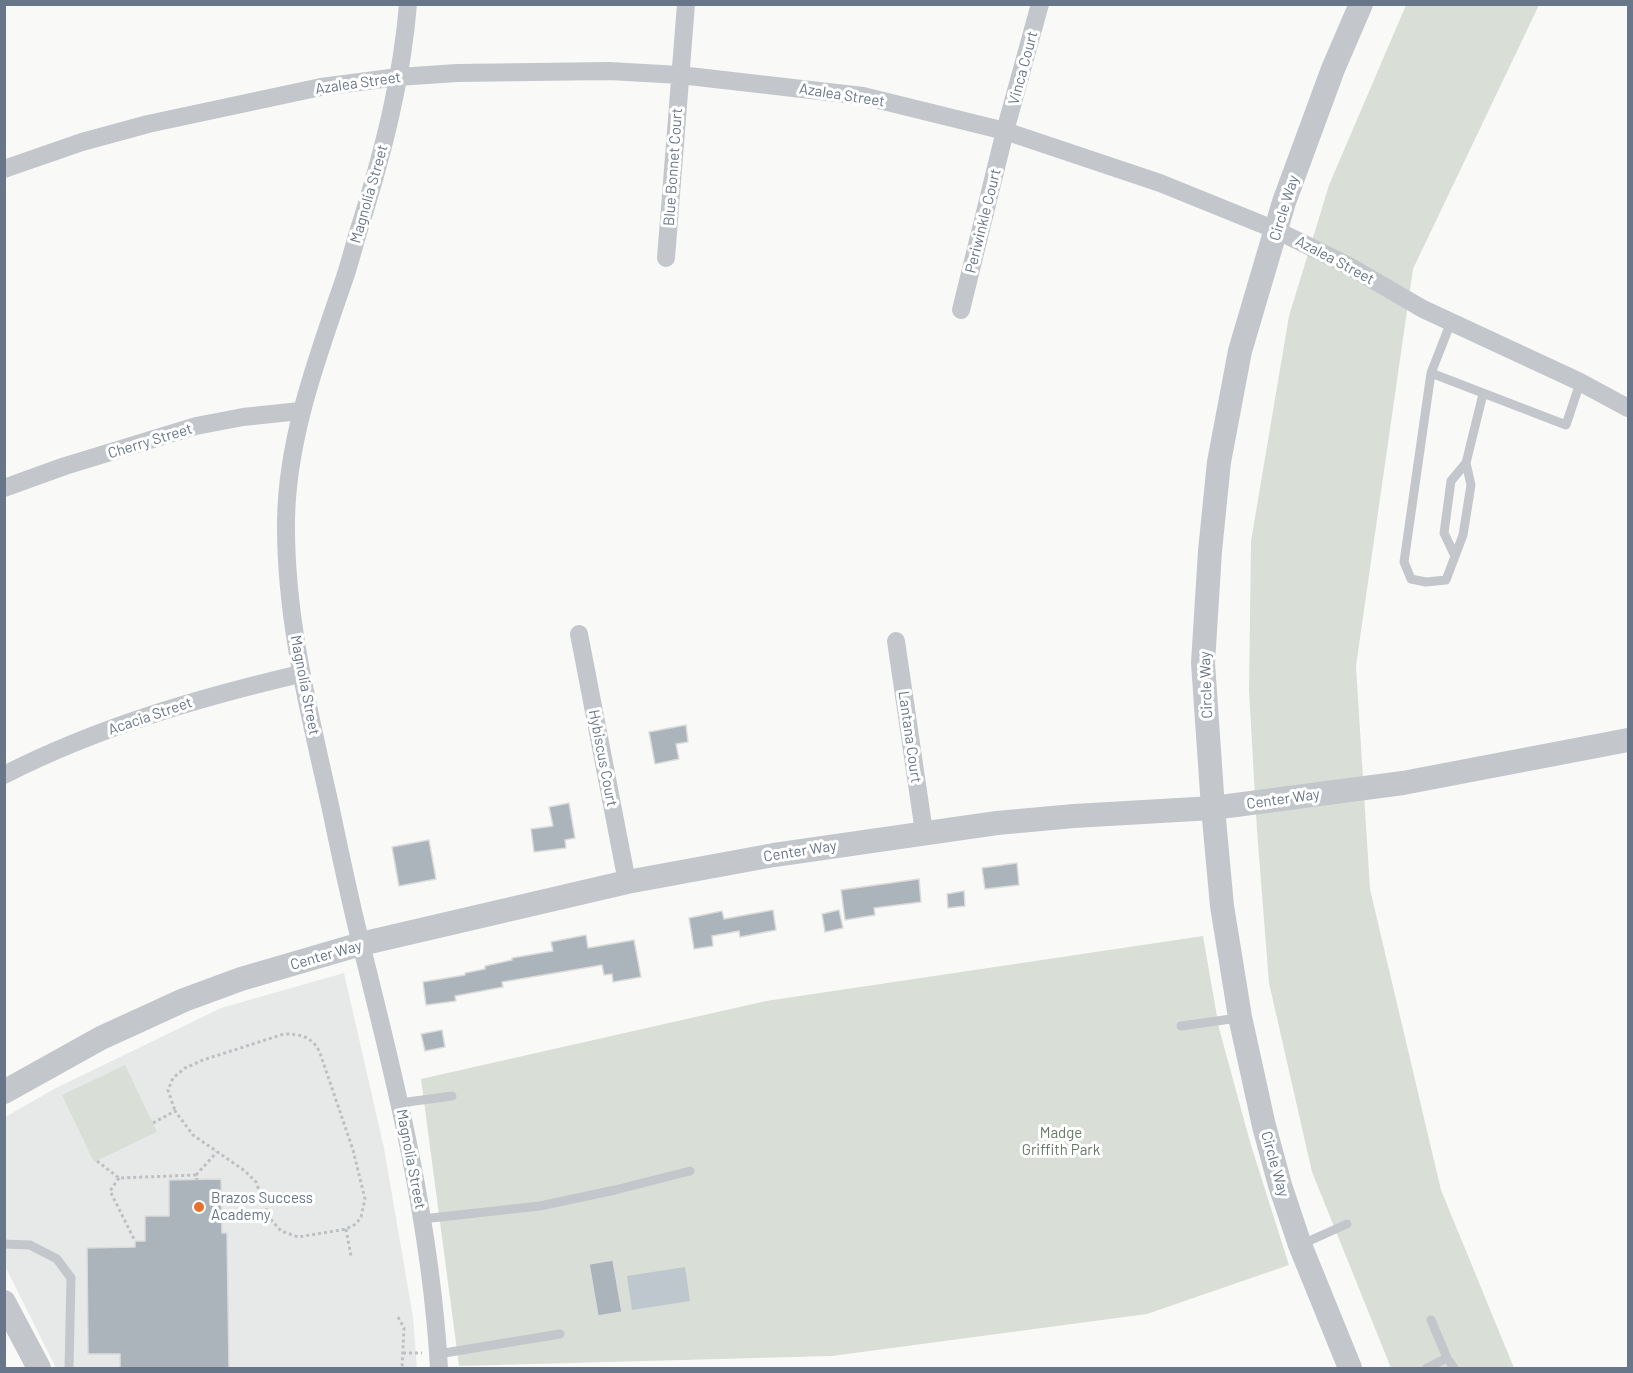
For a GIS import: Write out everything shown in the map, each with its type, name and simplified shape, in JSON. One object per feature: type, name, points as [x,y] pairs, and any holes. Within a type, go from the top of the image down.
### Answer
[{"type":"street","name":"Magnolia Street","points":[[408,4],[398,77],[381,157],[346,274],[300,411],[286,519],[292,619],[300,674],[361,944],[400,1103],[422,1219],[439,1361]]},
{"type":"street","name":"Blue Bonnet Court","points":[[666,258],[686,4]]},
{"type":"street","name":"Vinca Court","points":[[1005,131],[1040,4]]},
{"type":"street","name":"Circle Way","points":[[1350,1368],[1300,1245],[1280,1185],[1264,1126],[1240,1017],[1222,906],[1203,663],[1209,551],[1219,462],[1240,351],[1284,202],[1329,80],[1361,4]]},
{"type":"street","name":"Azalea Street","points":[[4,169],[82,142],[159,122],[321,87],[398,77],[457,73],[609,70],[680,75],[863,96],[1005,131],[1160,183],[1276,230],[1349,266],[1423,309],[1629,408]]},
{"type":"street","name":"Periwinkle Court","points":[[961,310],[1005,131]]},
{"type":"street","name":"Cherry Street","points":[[4,488],[65,466],[196,426],[243,417],[300,411]]},
{"type":"street","name":"Hybiscus Court","points":[[579,634],[627,882]]},
{"type":"street","name":"Lantana Court","points":[[896,641],[924,832]]},
{"type":"street","name":"Acacia Street","points":[[4,775],[92,736],[152,714],[212,695],[300,674]]},
{"type":"street","name":"Center Way","points":[[4,1092],[101,1038],[184,1000],[241,979],[361,944],[627,882],[774,855],[924,832],[1074,816],[1213,808],[1403,783],[1629,740]]},
{"type":"street","points":[[4,1302],[39,1368]]},
{"type":"lane","points":[[1451,322],[1431,373],[1404,562],[1411,579],[1426,582],[1446,580],[1463,535],[1471,485],[1466,463]]},
{"type":"lane","points":[[1431,373],[1566,425],[1580,383]]},
{"type":"lane","points":[[1454,554],[1443,533],[1451,481],[1466,463],[1483,394]]},
{"type":"lane","points":[[1181,1026],[1240,1017]]},
{"type":"lane","points":[[400,1103],[452,1096]]},
{"type":"lane","points":[[422,1219],[540,1206],[690,1171]]},
{"type":"lane","points":[[1300,1245],[1347,1224]]},
{"type":"lane","points":[[4,1244],[30,1245],[57,1259],[71,1278],[69,1368]]},
{"type":"lane","points":[[1431,1320],[1447,1358],[1454,1368]]},
{"type":"lane","points":[[439,1361],[560,1334]]},
{"type":"lane","points":[[1427,1368],[1447,1358]]},
{"type":"path","points":[[284,1034],[307,1037],[315,1043],[320,1053],[353,1150],[365,1199],[362,1216],[356,1224],[346,1229],[298,1236],[280,1231],[269,1217],[256,1182],[245,1171],[193,1135],[175,1112],[168,1090],[173,1078],[185,1068],[284,1034]]},
{"type":"path","points":[[153,1123],[175,1112]]},
{"type":"path","points":[[97,1161],[119,1178],[196,1177],[217,1151]]},
{"type":"path","points":[[119,1178],[110,1191],[135,1241]]},
{"type":"path","points":[[346,1229],[351,1256]]},
{"type":"path","points":[[398,1317],[404,1328],[402,1368]]},
{"type":"shaded area","name":"Brazos Success Academy","points":[[344,973],[384,1148],[413,1317],[417,1368],[56,1368],[5,1266],[5,1117],[56,1088],[221,1008]]},
{"type":"shaded area","points":[[685,1267],[690,1301],[632,1310],[627,1276]]},
{"type":"green space","points":[[1406,5],[1539,5],[1413,269],[1356,666],[1370,889],[1441,1190],[1514,1368],[1391,1368],[1312,1172],[1269,983],[1249,691],[1251,541],[1289,316],[1329,185]]},
{"type":"green space","name":"Madge Griffith Park","points":[[1203,936],[1219,1028],[1250,1142],[1289,1265],[1147,1314],[832,1356],[459,1366],[421,1079],[766,1001]]},
{"type":"green space","points":[[125,1065],[157,1132],[94,1162],[62,1095]]},
{"type":"building","points":[[686,725],[688,742],[676,744],[679,759],[655,764],[649,732]]},
{"type":"building","points":[[569,803],[575,838],[565,840],[566,848],[534,852],[531,829],[553,826],[549,807]]},
{"type":"building","points":[[429,840],[436,879],[399,886],[392,847]]},
{"type":"building","points":[[1017,863],[1019,885],[985,889],[982,868]]},
{"type":"building","points":[[919,879],[921,902],[874,908],[875,915],[845,920],[841,890]]},
{"type":"building","points":[[964,891],[965,906],[948,908],[947,894]]},
{"type":"building","points":[[773,910],[776,930],[740,937],[739,931],[712,936],[713,946],[694,949],[689,918],[722,911],[724,919]]},
{"type":"building","points":[[839,910],[843,928],[825,932],[822,914]]},
{"type":"building","points":[[586,935],[588,948],[634,940],[641,977],[613,982],[612,974],[604,975],[602,965],[502,982],[503,987],[455,996],[456,1001],[426,1005],[423,982],[465,975],[465,973],[485,969],[485,966],[512,960],[512,958],[553,951],[551,942]]},
{"type":"building","points":[[442,1030],[445,1047],[425,1051],[421,1034]]},
{"type":"building","points":[[221,1179],[222,1233],[227,1233],[229,1368],[120,1368],[120,1354],[88,1354],[87,1248],[135,1247],[135,1241],[145,1241],[145,1216],[169,1216],[169,1180]]},
{"type":"building","points":[[613,1260],[622,1312],[598,1316],[589,1264]]},
{"type":"place","name":"Brazos Success Academy","points":[[199,1207]]}]
